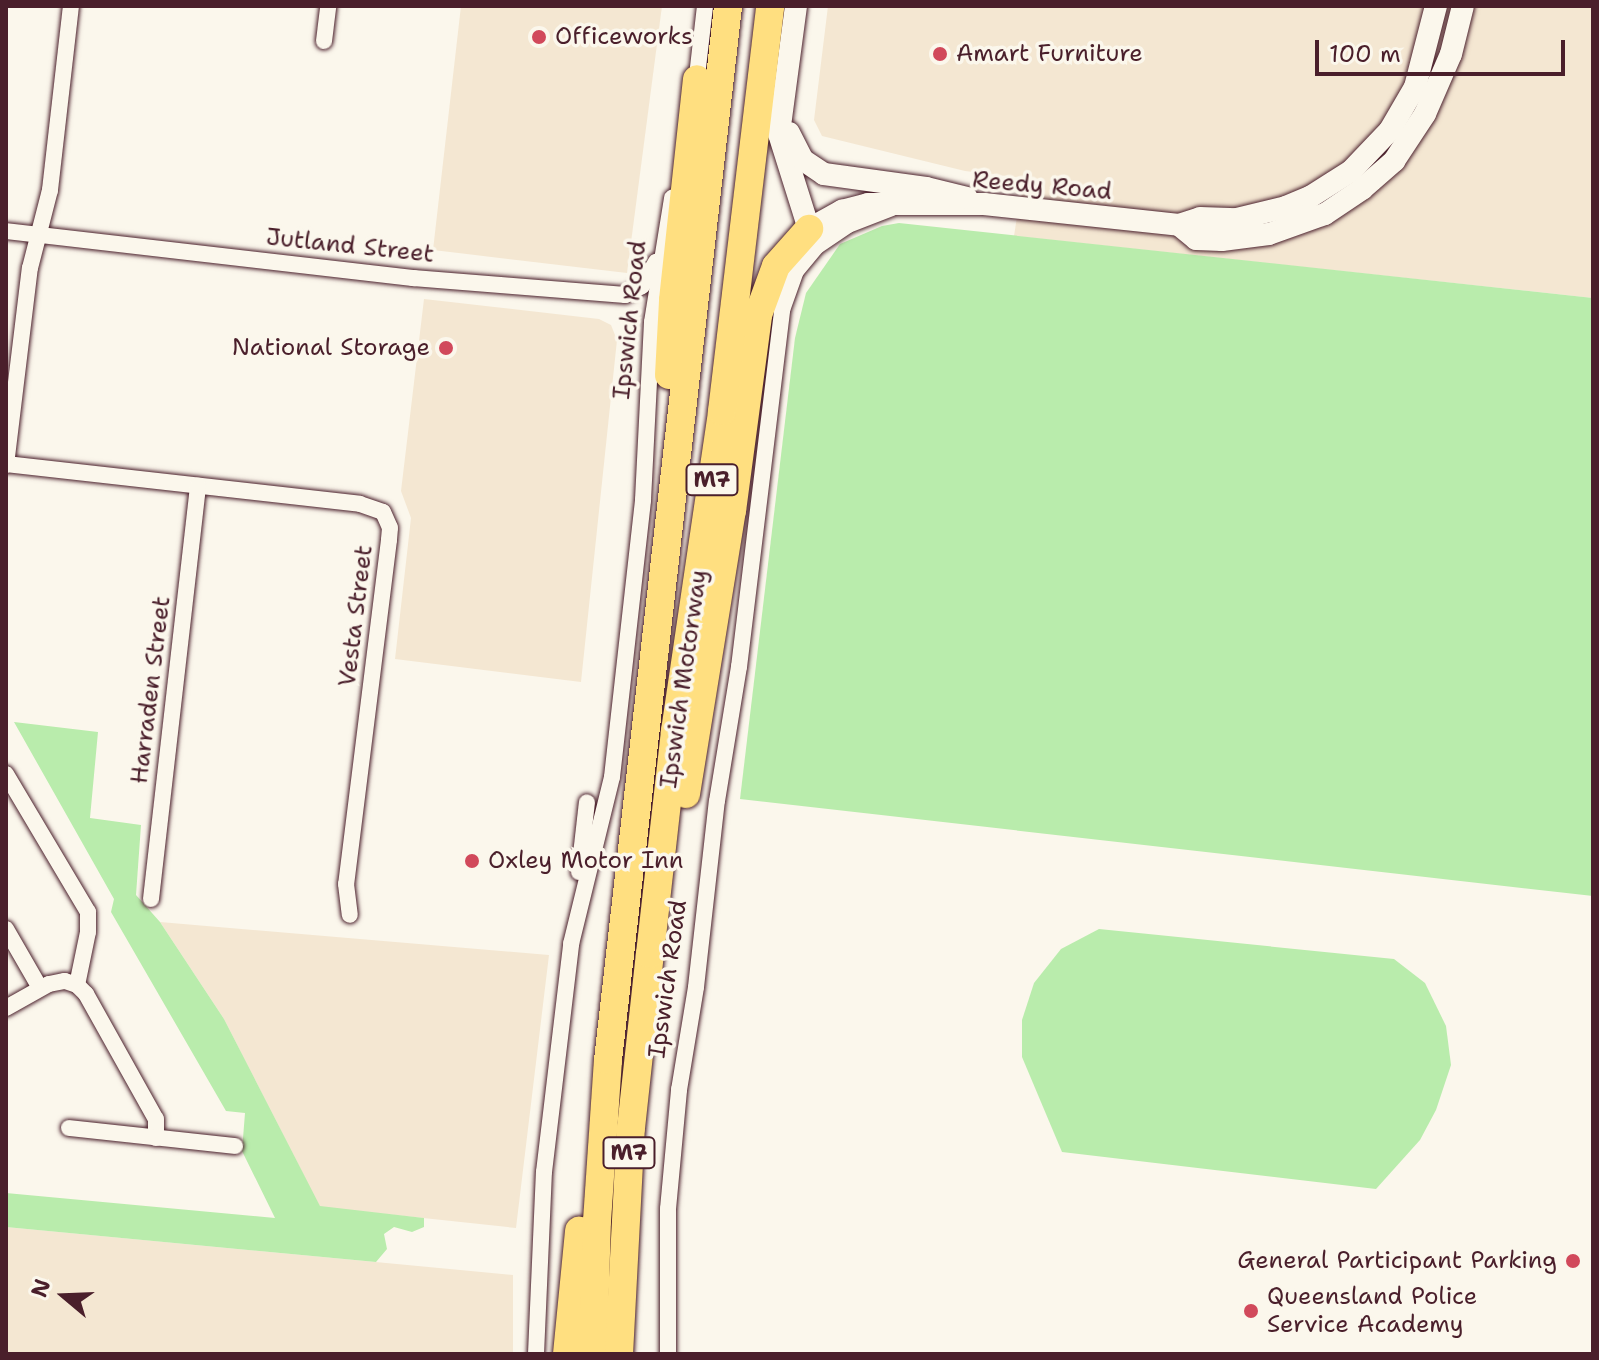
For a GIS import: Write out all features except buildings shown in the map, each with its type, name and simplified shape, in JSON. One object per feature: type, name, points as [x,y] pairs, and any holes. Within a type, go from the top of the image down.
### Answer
[{"type":"highway","name":"Ipswich Motorway","points":[[593,1354],[599,1180],[608,1060],[728,6]]},
{"type":"highway","name":"Ipswich Motorway","points":[[619,1354],[629,1143],[650,954],[675,731],[724,395],[770,6]]},
{"type":"highway","points":[[681,429],[668,406],[668,391],[673,300],[697,79]]},
{"type":"highway","points":[[650,954],[669,912],[732,511],[760,305],[776,266],[811,239]]},
{"type":"highway","points":[[567,1354],[580,1230],[599,1180]]},
{"type":"main road","points":[[796,6],[780,141],[811,239]]},
{"type":"main road","name":"Reedy Road","points":[[811,239],[859,205],[984,204],[1179,225],[1200,218],[1237,219],[1286,207],[1310,197],[1351,171],[1390,130],[1403,110],[1424,62],[1436,6]]},
{"type":"main road","name":"Reedy Road","points":[[1179,225],[1196,239],[1222,240],[1269,234],[1325,214],[1362,189],[1394,161],[1425,114],[1451,54],[1463,6]]},
{"type":"main road","points":[[786,96],[792,144],[803,160],[819,172],[840,178],[940,190],[984,204]]},
{"type":"street","points":[[6,465],[30,268],[50,190],[71,6]]},
{"type":"street","points":[[324,41],[328,6]]},
{"type":"street","name":"Ipswich Road","points":[[536,1354],[544,1172],[571,944],[612,777],[643,500],[652,322],[662,245],[697,79],[705,6]]},
{"type":"street","name":"Jutland Street","points":[[6,231],[413,278],[625,295],[638,290],[653,270],[662,245]]},
{"type":"street","name":"Ipswich Road","points":[[668,1354],[668,1209],[679,1090],[696,987],[717,801],[739,667],[781,316],[792,280],[811,239]]},
{"type":"street","name":"Vesta Street","points":[[6,465],[360,504],[376,507],[388,519],[389,540],[346,884],[350,915]]},
{"type":"street","name":"Harraden Street","points":[[151,899],[198,486]]},
{"type":"street","points":[[6,774],[88,912],[88,932],[77,985]]},
{"type":"street","points":[[571,944],[587,802]]},
{"type":"street","points":[[6,929],[40,988]]},
{"type":"street","points":[[6,1008],[40,988],[65,981],[77,985],[86,994],[156,1119],[156,1138]]},
{"type":"street","points":[[69,1128],[235,1146]]},
{"type":"shaded area","points":[[461,6],[662,6],[627,273],[433,250]]},
{"type":"shaded area","points":[[828,6],[1593,6],[1593,298],[1014,236],[1023,178],[965,171],[822,136],[814,120]]},
{"type":"shaded area","name":"National Storage","points":[[424,299],[599,319],[611,325],[617,340],[581,682],[395,659],[411,518],[401,491]]},
{"type":"shaded area","points":[[160,922],[549,955],[516,1228],[320,1207],[224,1019]]},
{"type":"shaded area","points":[[6,1227],[513,1275],[513,1354],[6,1354]]},
{"type":"green space","points":[[899,223],[1593,298],[1593,896],[740,799],[795,338],[806,293],[840,244],[882,226]]},
{"type":"green space","points":[[14,722],[98,732],[90,818],[141,825],[136,895],[160,922],[224,1019],[320,1206],[424,1218],[424,1227],[412,1232],[394,1227],[384,1234],[387,1249],[376,1262],[6,1227],[6,1193],[275,1218],[242,1151],[245,1113],[226,1111],[111,912],[114,899]]},
{"type":"green space","points":[[1099,929],[1394,959],[1425,983],[1446,1026],[1451,1065],[1436,1110],[1420,1140],[1376,1189],[1062,1152],[1022,1057],[1022,1020],[1034,983],[1061,949]]},
{"type":"place","name":"Officeworks","points":[[539,37]]},
{"type":"place","name":"Amart Furniture","points":[[940,54]]},
{"type":"place","name":"National Storage","points":[[446,348]]},
{"type":"place","name":"Oxley Motor Inn","points":[[472,861]]},
{"type":"place","name":"General Participant Parking","points":[[1573,1261]]},
{"type":"place","name":"Queensland Police Service Academy","points":[[1251,1311]]}]
